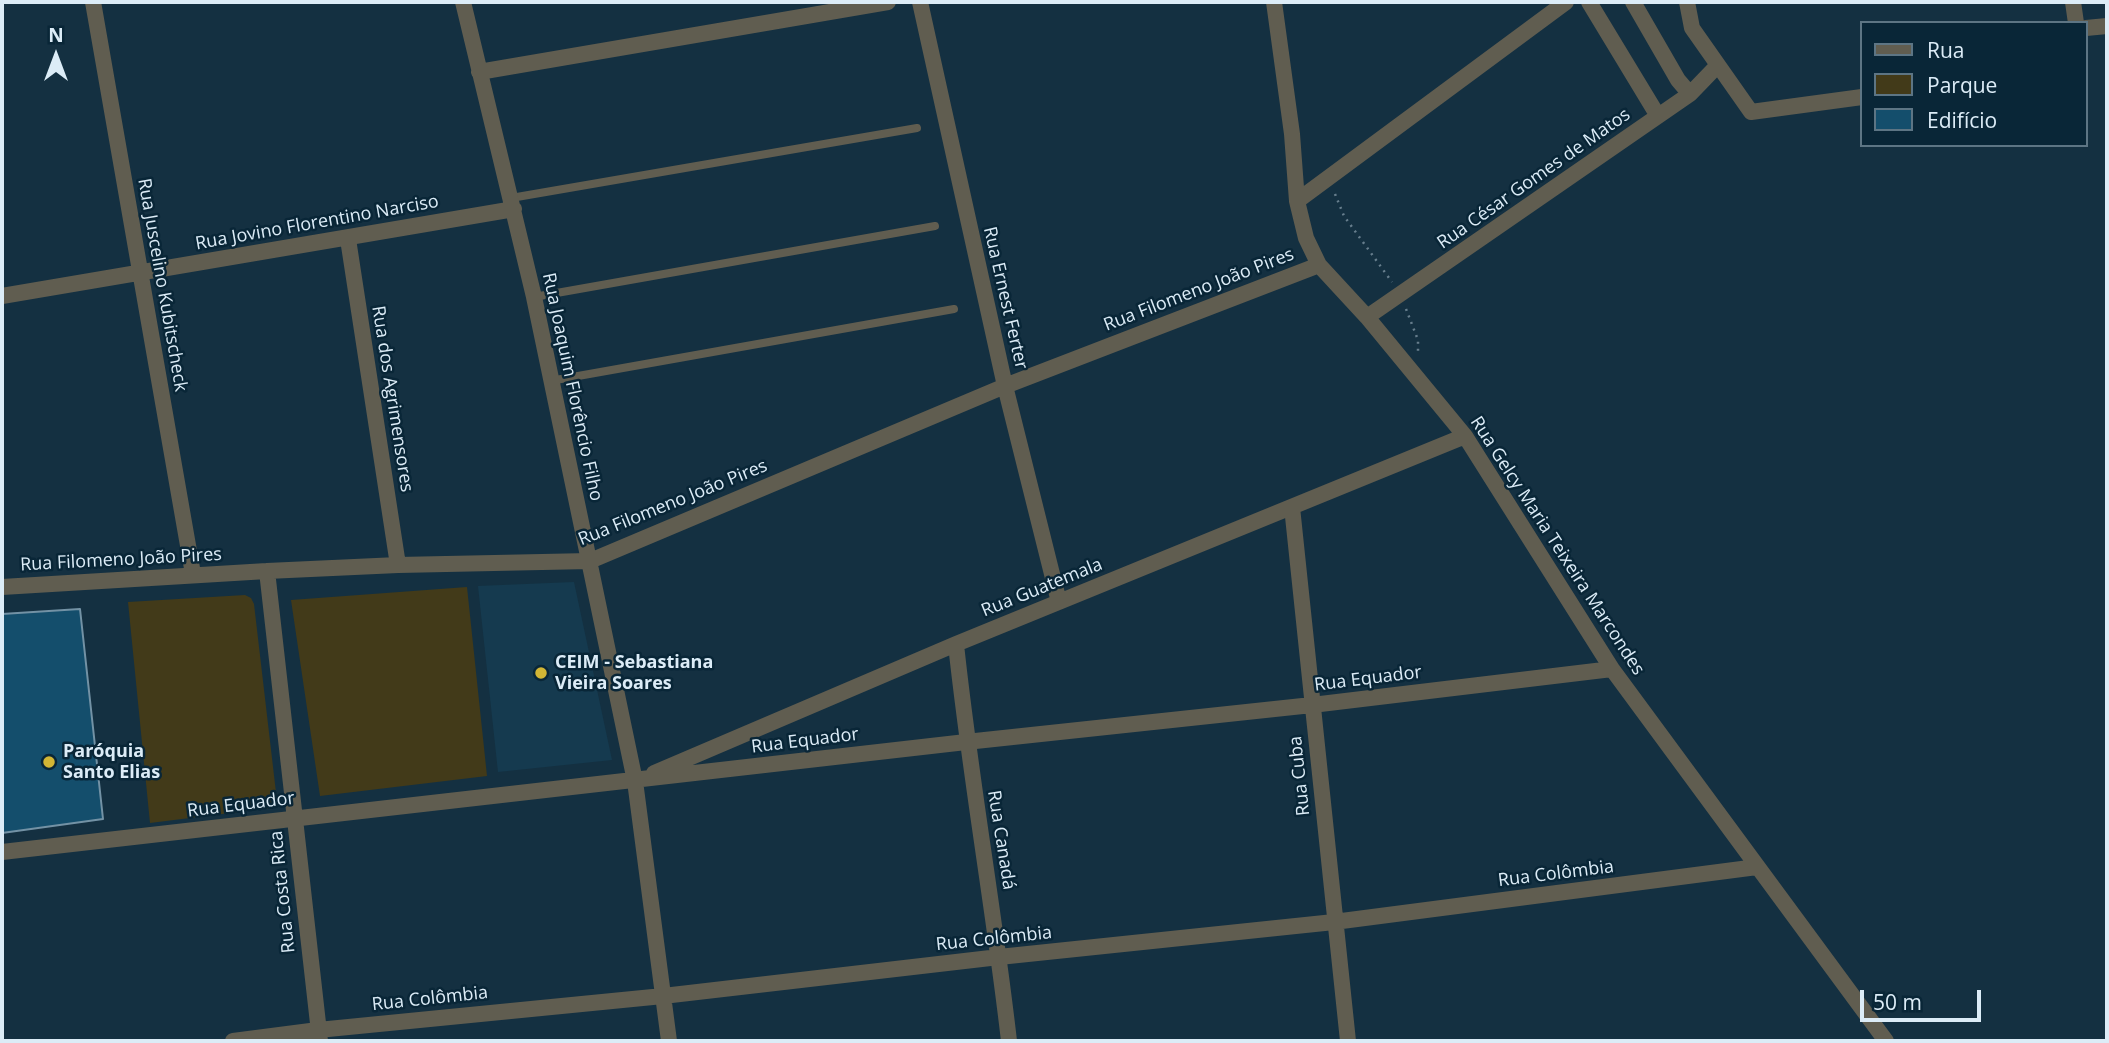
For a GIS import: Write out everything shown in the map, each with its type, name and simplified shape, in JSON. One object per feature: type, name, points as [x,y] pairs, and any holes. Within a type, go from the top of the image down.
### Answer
[{"type":"street","name":"Rua Juscelino Kubitscheck","points":[[93,2],[193,574]]},
{"type":"street","name":"Rua Joaquim Florêncio Filho","points":[[463,2],[534,297],[635,781],[669,1041]]},
{"type":"street","points":[[479,72],[888,2]]},
{"type":"street","name":"Rua Ernest Ferter","points":[[920,2],[1005,386],[1059,602]]},
{"type":"street","name":"Rua Gelcy Maria Teixeira Marcondes","points":[[1274,2],[1292,134],[1297,201],[1306,238],[1319,265],[1367,317],[1465,436],[1612,669],[1885,1041]]},
{"type":"street","points":[[1297,201],[1566,2]]},
{"type":"street","points":[[1589,2],[1658,116]]},
{"type":"street","points":[[1633,2],[1678,79],[1690,94]]},
{"type":"street","points":[[1690,2],[1692,28],[1751,112],[1860,97]]},
{"type":"street","points":[[2073,2],[2076,21]]},
{"type":"street","points":[[2088,28],[2107,26]]},
{"type":"street","name":"Rua César Gomes de Matos","points":[[1367,317],[1690,94],[1718,65]]},
{"type":"street","name":"Rua Jovino Florentino Narciso","points":[[2,296],[348,239],[513,204]]},
{"type":"street","name":"Rua dos Agrimensores","points":[[348,239],[398,565]]},
{"type":"street","name":"Rua Filomeno João Pires","points":[[2,587],[193,574],[398,565],[590,561],[1005,386],[1319,265]]},
{"type":"street","name":"Rua Guatemala","points":[[635,781],[956,644],[1465,436]]},
{"type":"street","name":"Rua Cuba","points":[[1292,507],[1348,1041]]},
{"type":"street","name":"Rua Costa Rica","points":[[267,571],[319,1035]]},
{"type":"street","name":"Rua Canadá","points":[[956,644],[966,742],[1009,1041]]},
{"type":"street","name":"Rua Equador","points":[[2,852],[1612,669]]},
{"type":"street","name":"Rua Colômbia","points":[[233,1041],[319,1035],[999,957],[1334,922],[1757,867]]},
{"type":"lane","points":[[513,204],[917,128]]},
{"type":"lane","points":[[534,297],[934,226]]},
{"type":"lane","points":[[551,381],[954,309]]},
{"type":"path","points":[[1328,178],[1344,216],[1400,294],[1418,340],[1418,354]]},
{"type":"shaded area","name":"CEIM - Sebastiana Vieira Soares","points":[[574,582],[612,760],[498,772],[478,586]]},
{"type":"green space","points":[[467,587],[487,776],[320,796],[291,600]]},
{"type":"green space","points":[[245,595],[251,598],[254,604],[277,801],[270,808],[150,823],[128,602]]},
{"type":"building","name":"Paróquia Santo Elias","points":[[80,609],[103,819],[2,833],[2,614]]},
{"type":"place","name":"CEIM - Sebastiana Vieira Soares","points":[[541,673]]},
{"type":"place","name":"Paróquia Santo Elias","points":[[49,762]]}]
